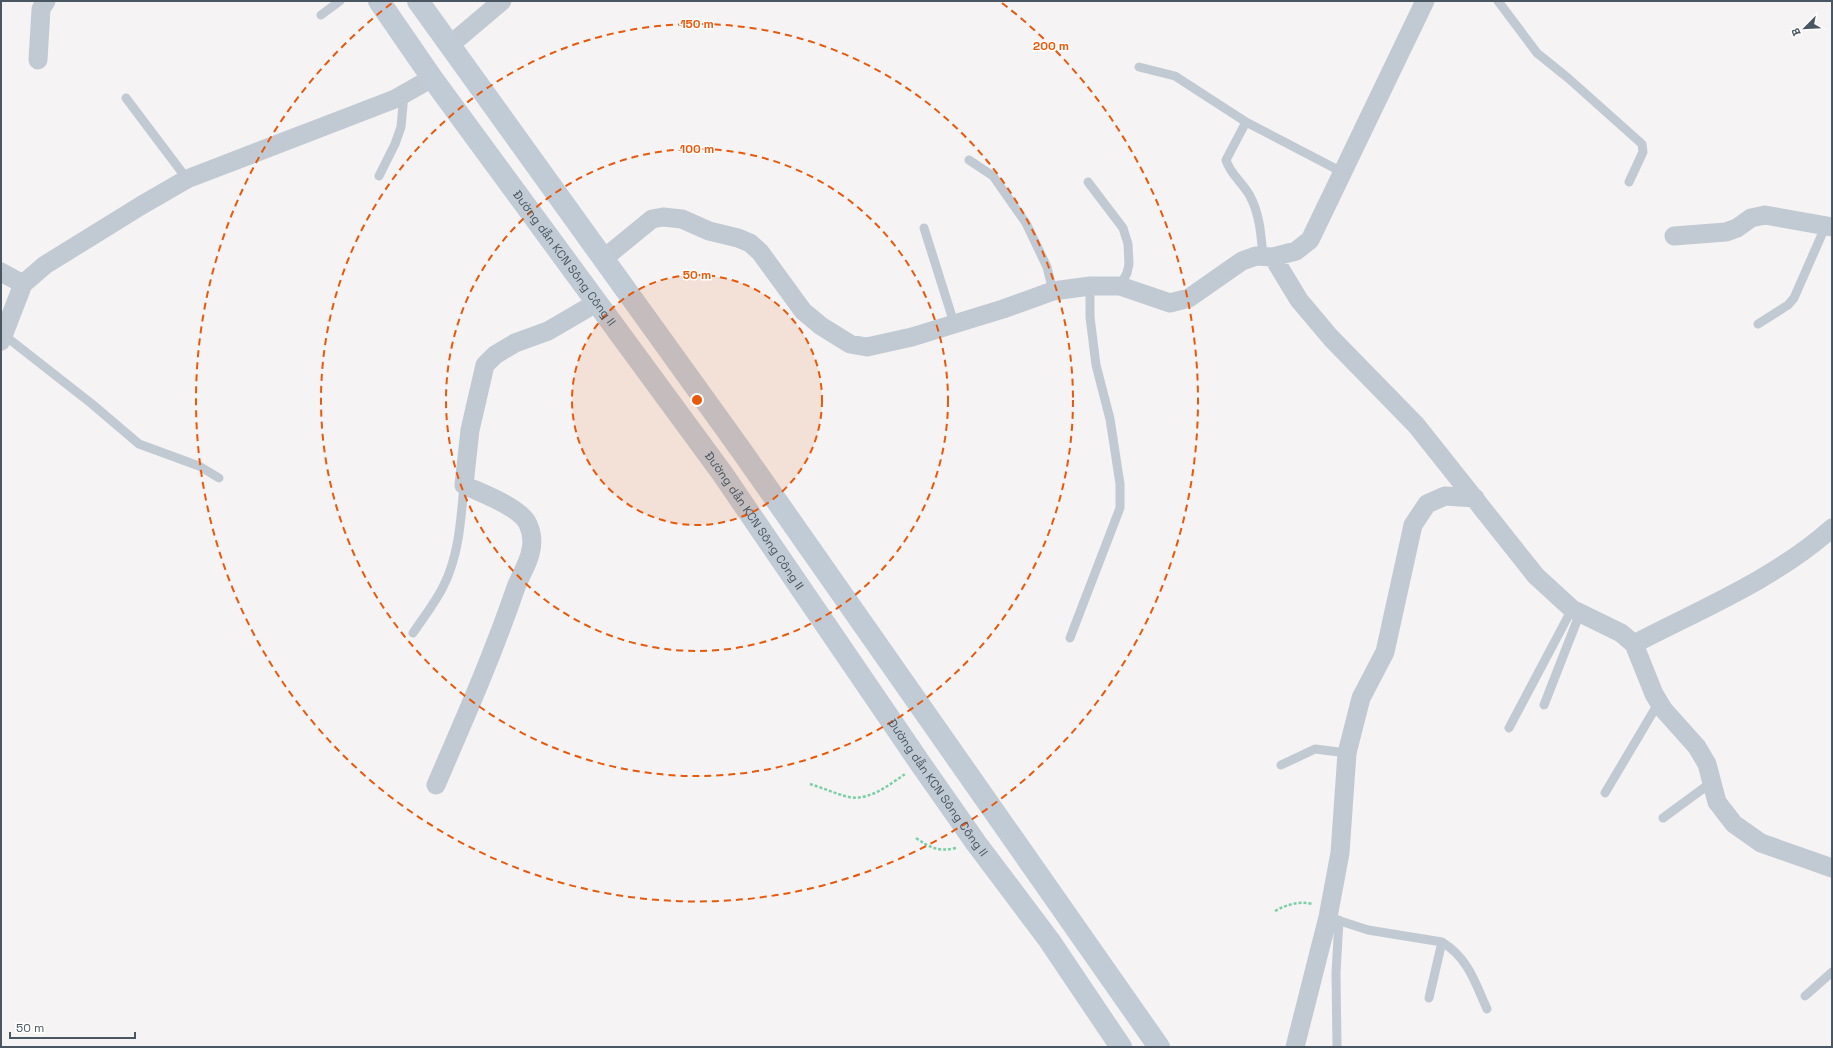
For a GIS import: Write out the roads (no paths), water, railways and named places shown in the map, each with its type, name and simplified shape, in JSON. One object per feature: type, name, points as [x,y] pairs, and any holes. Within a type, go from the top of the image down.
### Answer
[{"type":"street","points":[[38,60],[41,9],[46,1]]},
{"type":"street","name":"Đường dẫn KCN Sông Công II","points":[[379,1],[432,78],[596,303],[659,385],[722,473],[920,763],[976,843],[1049,940],[1120,1046]]},
{"type":"street","points":[[418,1],[741,450],[1146,1026],[1159,1047]]},
{"type":"street","points":[[450,45],[502,1]]},
{"type":"street","points":[[604,259],[652,219],[663,217],[682,220],[710,231],[738,238],[750,244],[760,252],[779,276],[803,311],[821,326],[850,344],[867,347],[912,337],[1003,309],[1053,291],[1090,286],[1120,286],[1170,304],[1189,298],[1242,261],[1256,256],[1268,257],[1296,251],[1310,240],[1425,1]]},
{"type":"street","points":[[3,338],[23,284],[45,265],[187,179],[332,125],[404,94],[432,78]]},
{"type":"street","points":[[1674,236],[1726,232],[1738,228],[1751,218],[1765,215],[1829,226]]},
{"type":"street","points":[[1268,257],[1299,300],[1331,338],[1416,425],[1536,576],[1576,611],[1621,633],[1634,644],[1654,694],[1697,747],[1707,764],[1717,802],[1734,824],[1761,843],[1832,868]]},
{"type":"street","points":[[1,272],[23,284]]},
{"type":"street","points":[[436,785],[495,648],[520,577],[530,554],[532,541],[528,523],[522,516],[507,505],[464,485],[470,430],[485,364],[495,355],[515,343],[548,331],[596,303]]},
{"type":"street","points":[[1295,1047],[1332,915],[1340,853],[1347,753],[1361,698],[1385,652],[1413,525],[1427,504],[1445,496],[1475,498]]},
{"type":"street","points":[[1634,644],[1771,574],[1816,542],[1832,528]]},
{"type":"street","points":[[1120,1046],[1146,1026]]},
{"type":"lane","points":[[321,15],[340,1]]},
{"type":"lane","points":[[1498,1],[1536,53],[1568,78],[1642,144],[1643,152],[1629,182]]},
{"type":"lane","points":[[1139,67],[1175,76],[1246,122],[1342,172]]},
{"type":"lane","points":[[379,176],[395,144],[400,127],[404,94]]},
{"type":"lane","points":[[126,98],[187,179]]},
{"type":"lane","points":[[1246,122],[1226,160],[1229,169],[1250,196],[1260,221],[1268,257]]},
{"type":"lane","points":[[968,160],[993,176],[1026,223],[1047,267],[1053,291]]},
{"type":"lane","points":[[1088,182],[1123,228],[1128,244],[1129,264],[1127,273],[1120,286]]},
{"type":"lane","points":[[1758,324],[1788,305],[1794,298],[1829,226]]},
{"type":"lane","points":[[924,228],[954,323]]},
{"type":"lane","points":[[1070,638],[1120,508],[1120,484],[1110,419],[1096,365],[1090,317],[1090,286]]},
{"type":"lane","points":[[3,338],[92,404],[139,444],[199,466],[210,471],[219,478]]},
{"type":"lane","points":[[413,633],[443,587],[453,563],[458,537],[464,485]]},
{"type":"lane","points":[[1544,705],[1576,611]]},
{"type":"lane","points":[[1509,728],[1576,611]]},
{"type":"lane","points":[[1604,793],[1659,702]]},
{"type":"lane","points":[[1281,765],[1309,750],[1315,749],[1347,753]]},
{"type":"lane","points":[[1662,818],[1712,782]]},
{"type":"lane","points":[[1337,1047],[1336,973],[1332,915],[1368,930],[1442,942],[1464,960],[1487,1008]]},
{"type":"lane","points":[[1429,998],[1442,942]]},
{"type":"lane","points":[[1805,996],[1832,972]]}]
